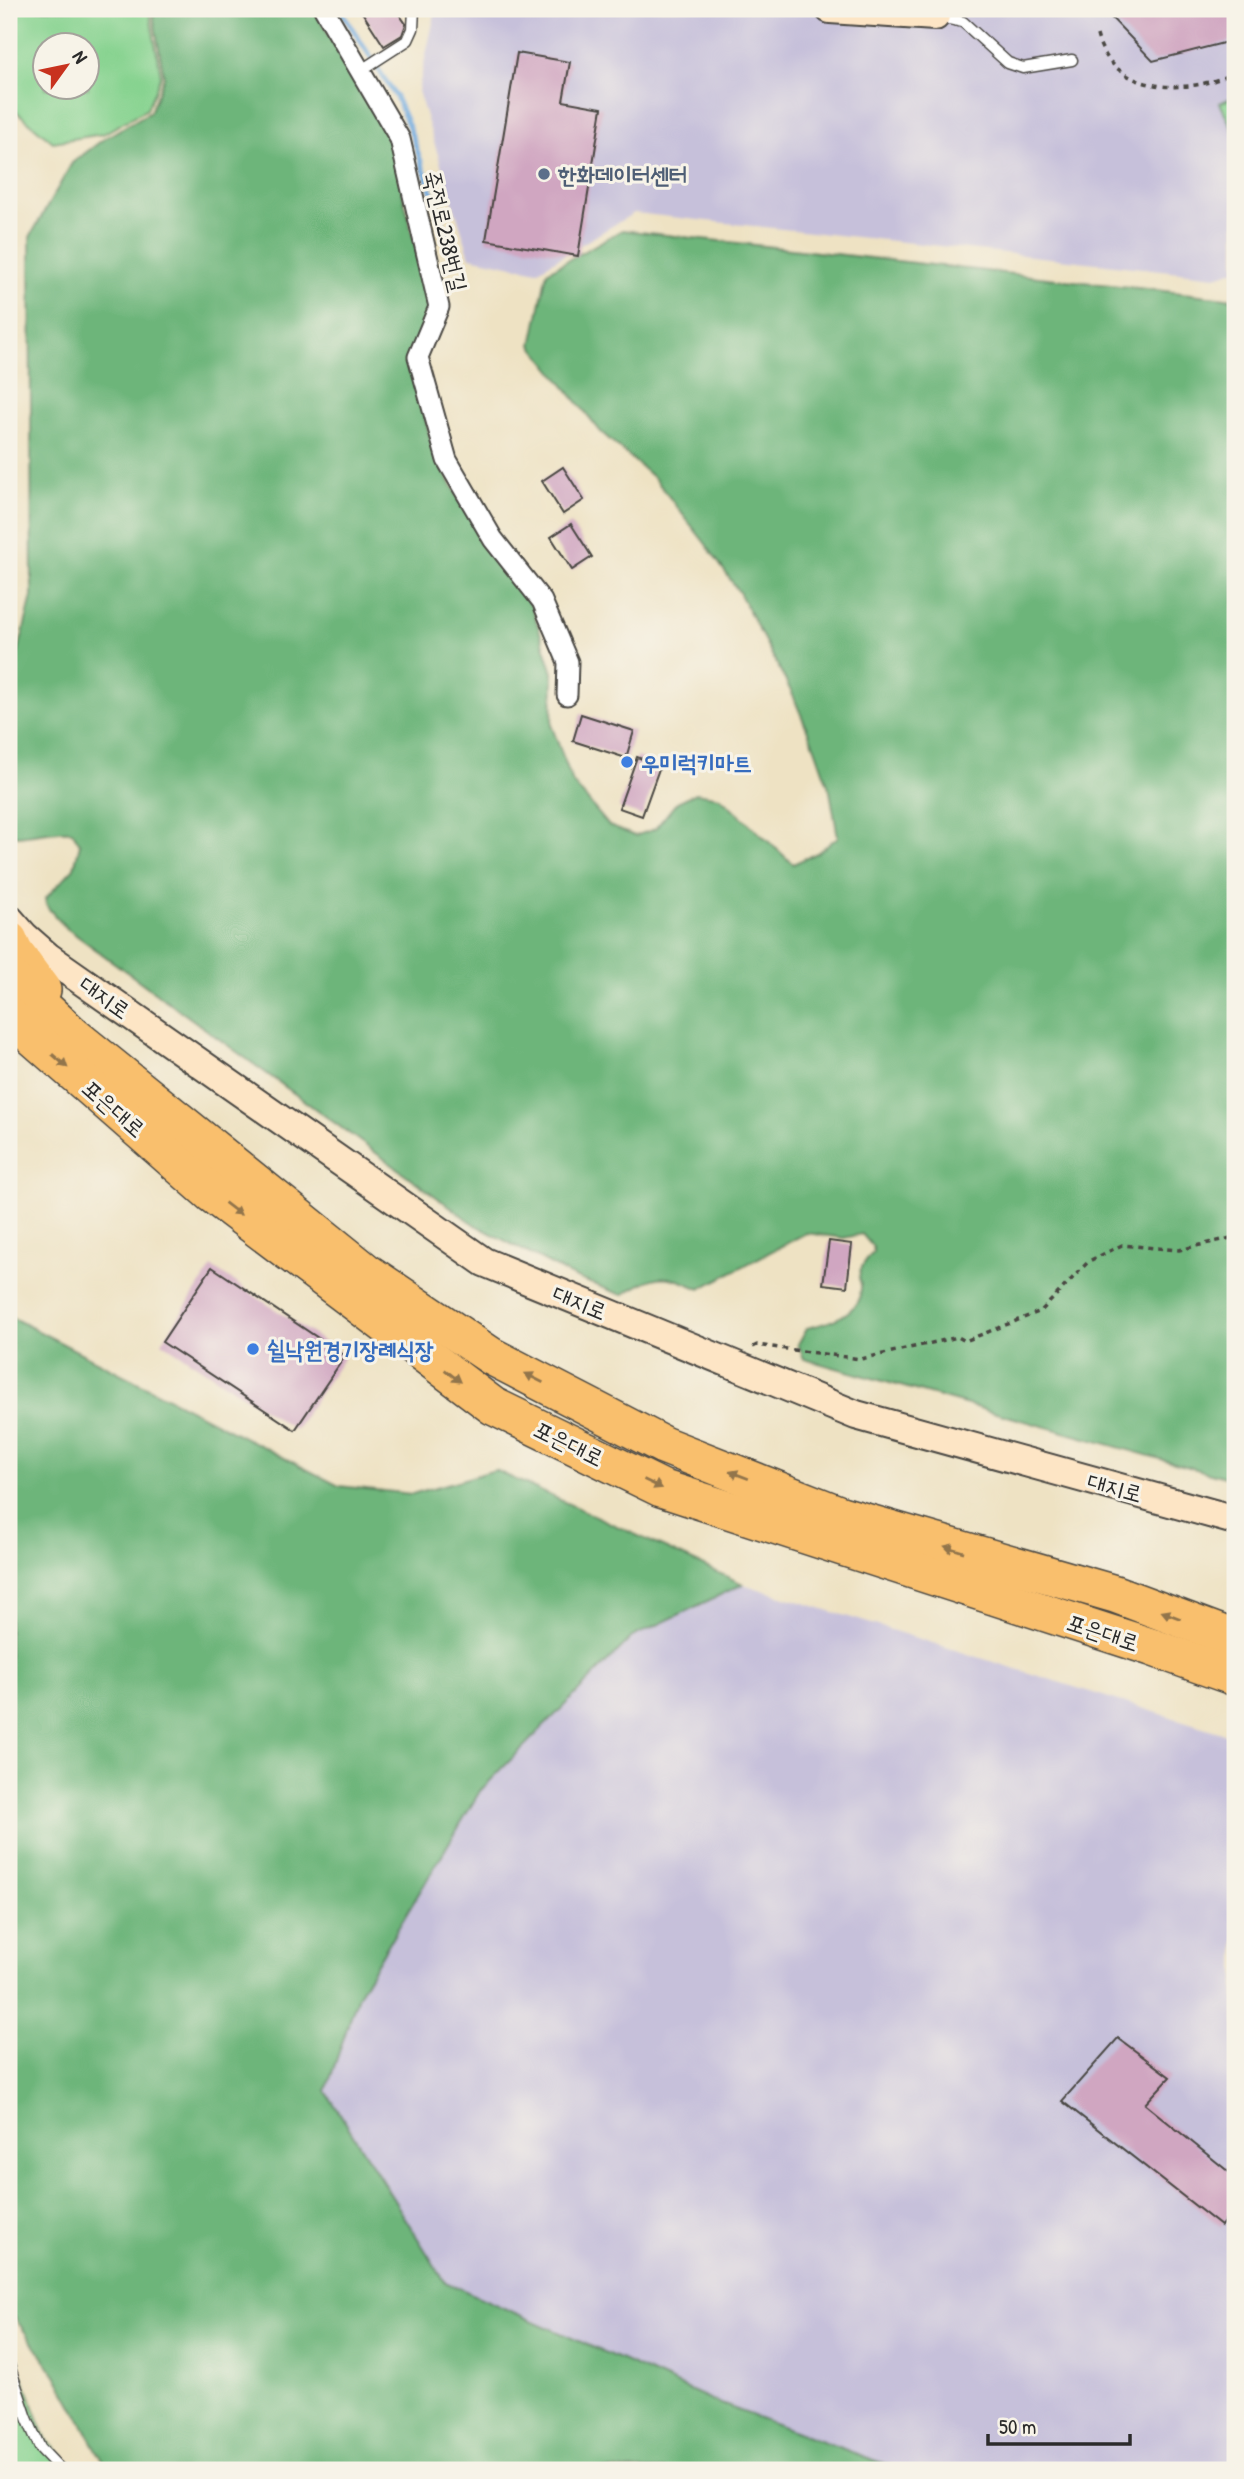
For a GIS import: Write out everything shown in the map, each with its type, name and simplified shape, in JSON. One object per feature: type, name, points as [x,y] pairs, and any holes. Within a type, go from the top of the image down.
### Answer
[{"type":"highway","points":[[9,940],[14,952],[75,1037]]},
{"type":"highway","name":"포은대로","points":[[9,976],[75,1037],[365,1271],[491,1356],[650,1439],[841,1515],[1115,1594],[1235,1639]]},
{"type":"highway","name":"포은대로","points":[[9,1016],[212,1194],[493,1406],[661,1488],[1151,1647],[1235,1677]]},
{"type":"main road","points":[[830,9],[935,13]]},
{"type":"main road","name":"대지로","points":[[9,919],[48,957],[484,1262],[856,1415],[1235,1520]]},
{"type":"street","name":"죽전로238번길","points":[[324,9],[400,139],[439,307],[418,357],[447,460],[494,538],[542,601],[568,662],[567,695]]},
{"type":"lane","points":[[360,71],[408,40],[414,9]]},
{"type":"lane","points":[[935,13],[963,22],[1008,63],[1023,68],[1072,60]]},
{"type":"lane","points":[[9,2365],[40,2448],[61,2470]]},
{"type":"path","points":[[1097,35],[1100,48],[1112,65],[1129,76],[1157,87],[1185,87],[1210,83],[1235,72]]},
{"type":"path","points":[[727,1362],[757,1345],[861,1359],[958,1337],[965,1341],[1041,1311],[1089,1261],[1122,1245],[1179,1250],[1235,1237]]},
{"type":"shaded area","points":[[436,9],[1235,9],[1235,270],[1216,276],[634,213],[537,271],[470,257],[418,91]]},
{"type":"shaded area","points":[[743,1584],[1235,1737],[1235,2470],[901,2470],[721,2404],[436,2278],[326,2091],[358,1995],[480,1791],[632,1637]]},
{"type":"green space","points":[[9,9],[149,9],[161,76],[147,109],[103,134],[53,142],[17,112],[9,100]]},
{"type":"green space","points":[[152,9],[314,9],[390,141],[430,307],[410,360],[435,456],[488,548],[532,607],[553,673],[552,727],[573,783],[609,826],[635,836],[655,829],[677,802],[696,793],[720,797],[793,864],[817,853],[838,837],[830,791],[815,748],[792,693],[739,592],[655,479],[601,432],[532,345],[547,272],[622,230],[1235,299],[1235,1480],[804,1359],[798,1344],[807,1328],[842,1316],[855,1305],[859,1297],[861,1270],[873,1253],[873,1247],[862,1234],[844,1238],[806,1233],[700,1289],[677,1280],[660,1278],[643,1283],[622,1295],[574,1277],[475,1225],[65,927],[48,908],[45,899],[74,868],[80,844],[72,831],[16,836],[9,830],[9,691],[32,596],[30,237],[72,163],[105,138],[150,112],[164,77]]},
{"type":"green space","points":[[1235,96],[1235,134],[1220,103]]},
{"type":"green space","points":[[9,1316],[339,1486],[412,1494],[495,1470],[743,1584],[632,1637],[480,1791],[358,1995],[326,2091],[445,2282],[721,2404],[901,2470],[108,2470],[56,2375],[9,2310]]},
{"type":"green space","points":[[9,2341],[46,2439],[75,2470],[9,2470]]},
{"type":"building","points":[[360,9],[399,9],[399,14],[406,24],[402,35],[384,46]]},
{"type":"building","points":[[1103,9],[1235,9],[1235,40],[1153,61]]},
{"type":"building","name":"한화데이터센터","points":[[517,53],[570,62],[563,101],[602,108],[578,256],[486,240]]},
{"type":"building","points":[[563,467],[584,500],[563,514],[542,481]]},
{"type":"building","points":[[571,524],[592,557],[572,570],[551,537]]},
{"type":"building","points":[[581,714],[634,731],[626,758],[573,741]]},
{"type":"building","points":[[637,757],[660,766],[642,816],[619,808]]},
{"type":"building","points":[[829,1241],[852,1244],[847,1287],[823,1284]]},
{"type":"building","name":"쉴낙원경기장례식장","points":[[212,1267],[345,1356],[295,1430],[162,1342]]},
{"type":"building","points":[[1118,2038],[1170,2077],[1145,2104],[1235,2177],[1235,2206],[1221,2226],[1062,2101]]},
{"type":"waterway","points":[[340,9],[396,97],[455,259]]},
{"type":"place","name":"한화데이터센터","points":[[544,174]]},
{"type":"place","name":"우미럭키마트","points":[[627,762]]},
{"type":"place","name":"쉴낙원경기장례식장","points":[[253,1349]]}]
